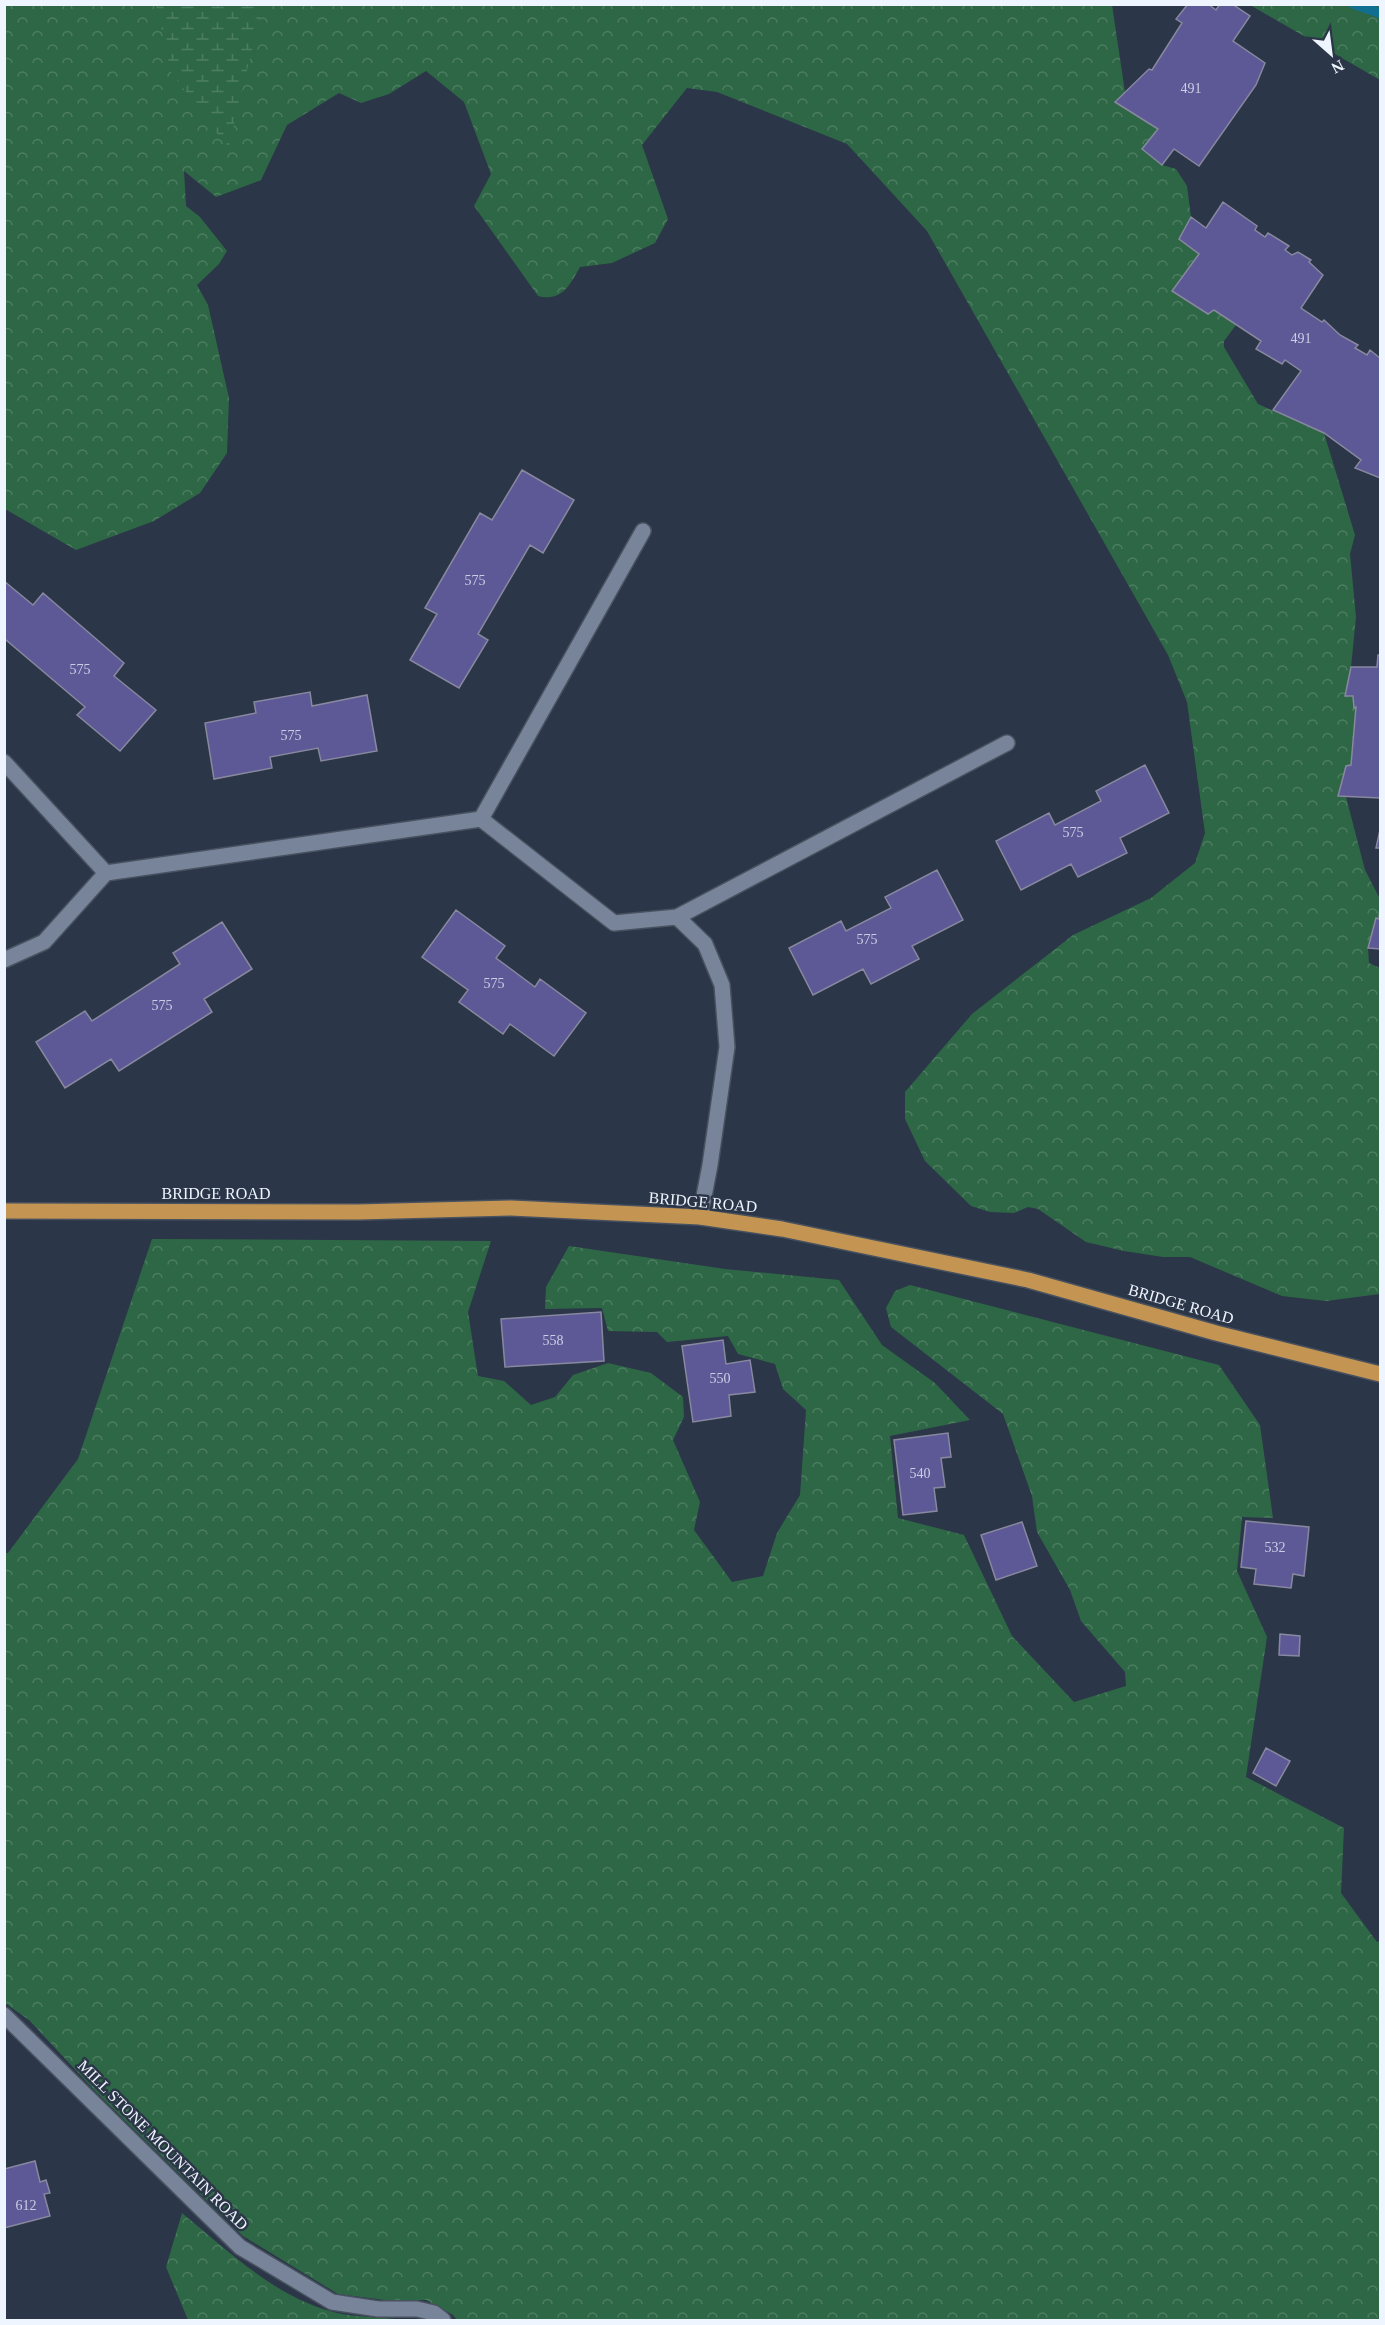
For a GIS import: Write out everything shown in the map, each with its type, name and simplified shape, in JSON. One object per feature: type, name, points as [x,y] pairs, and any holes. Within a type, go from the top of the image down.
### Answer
[{"type":"main road","name":"BRIDGE ROAD","points":[[4,1211],[358,1212],[512,1208],[700,1217],[805,1233],[1028,1280],[1216,1333],[1380,1374]]},
{"type":"lane","points":[[481,819],[643,531]]},
{"type":"lane","points":[[4,960],[44,942],[106,873],[481,819],[614,922],[677,917],[1007,743]]},
{"type":"lane","points":[[4,762],[106,873]]},
{"type":"lane","points":[[677,917],[705,944],[722,986],[727,1047],[700,1217]]},
{"type":"lane","name":"MILL STONE MOUNTAIN ROAD","points":[[4,2015],[240,2247],[332,2301],[378,2308],[417,2309],[434,2313],[443,2320]]},
{"type":"green space","points":[[5,5],[1112,5],[1125,92],[1115,102],[1158,129],[1142,149],[1162,165],[1176,169],[1187,186],[1191,217],[1179,239],[1199,254],[1172,291],[1207,314],[1214,310],[1236,325],[1224,341],[1224,347],[1258,404],[1324,433],[1355,535],[1350,554],[1356,617],[1351,667],[1345,695],[1353,696],[1354,707],[1356,707],[1351,765],[1346,766],[1338,796],[1346,797],[1365,870],[1380,899],[1379,919],[1376,919],[1368,948],[1369,963],[1380,968],[1380,1294],[1326,1301],[1282,1296],[1190,1257],[1163,1257],[1086,1242],[1038,1209],[1028,1207],[1014,1213],[990,1212],[971,1206],[925,1161],[905,1119],[905,1092],[972,1014],[1073,935],[1151,898],[1195,863],[1205,833],[1187,702],[1168,655],[927,231],[847,144],[717,92],[687,88],[642,145],[668,219],[655,243],[612,263],[580,267],[564,290],[553,297],[538,296],[474,206],[491,174],[464,102],[426,71],[389,94],[361,103],[339,93],[287,125],[261,180],[216,197],[184,171],[186,206],[200,217],[227,251],[219,264],[197,285],[208,305],[229,398],[227,453],[200,493],[154,521],[76,550],[5,509]]},
{"type":"green space","points":[[156,5],[263,5],[228,148],[171,72]]},
{"type":"green space","points":[[1250,5],[1380,5],[1380,80]]},
{"type":"green space","points":[[152,1239],[491,1241],[468,1312],[478,1376],[504,1381],[531,1405],[555,1397],[573,1375],[608,1363],[651,1373],[683,1397],[684,1417],[673,1440],[700,1502],[694,1530],[732,1582],[763,1576],[777,1533],[800,1495],[806,1410],[783,1389],[775,1364],[738,1354],[728,1336],[667,1342],[657,1332],[608,1331],[602,1308],[545,1309],[546,1287],[569,1246],[725,1269],[839,1280],[882,1345],[935,1383],[970,1420],[890,1436],[898,1518],[964,1535],[1012,1636],[1074,1702],[1126,1686],[1125,1672],[1081,1621],[1070,1590],[1037,1532],[1032,1496],[1003,1414],[891,1327],[886,1308],[895,1291],[910,1285],[1219,1365],[1260,1425],[1273,1518],[1242,1517],[1237,1571],[1267,1637],[1246,1777],[1344,1828],[1341,1893],[1377,1942],[1380,1941],[1380,2320],[457,2320],[453,2315],[426,2300],[385,2300],[338,2294],[243,2236],[97,2093],[29,2020],[5,2003],[5,1553],[8,1553],[78,1459]]},
{"type":"green space","points":[[182,2213],[250,2269],[286,2293],[326,2310],[403,2320],[188,2320],[166,2267]]},
{"type":"building","points":[[1188,4],[1208,4],[1216,10],[1220,4],[1232,4],[1250,16],[1233,41],[1265,63],[1256,85],[1199,166],[1174,149],[1162,165],[1142,149],[1158,129],[1115,102],[1149,69],[1152,70],[1182,23],[1176,19]]},
{"type":"building","points":[[1223,202],[1257,226],[1255,230],[1265,237],[1268,233],[1289,246],[1285,250],[1292,255],[1298,252],[1311,260],[1309,262],[1323,275],[1301,308],[1322,322],[1324,320],[1340,335],[1358,345],[1355,348],[1367,355],[1370,350],[1380,358],[1380,478],[1355,468],[1361,460],[1324,433],[1273,410],[1301,371],[1285,360],[1282,364],[1256,349],[1261,341],[1214,310],[1208,314],[1172,291],[1199,254],[1179,239],[1191,217],[1206,228]]},
{"type":"building","points":[[522,470],[574,500],[543,553],[530,545],[478,634],[488,640],[459,688],[410,660],[437,614],[425,608],[480,513],[492,520]]},
{"type":"building","points":[[4,581],[33,605],[43,593],[124,663],[114,676],[156,710],[120,751],[77,715],[85,707],[6,640],[4,642]]},
{"type":"building","points":[[1378,655],[1380,655],[1380,798],[1338,796],[1346,766],[1351,765],[1356,707],[1354,708],[1353,696],[1345,696],[1351,667],[1377,667]]},
{"type":"building","points":[[310,692],[312,706],[367,695],[377,751],[321,761],[318,748],[270,757],[272,768],[214,779],[205,723],[256,713],[254,702]]},
{"type":"building","points":[[1145,765],[1169,813],[1120,838],[1127,853],[1078,877],[1071,864],[1021,890],[996,841],[1049,813],[1055,825],[1101,801],[1096,791]]},
{"type":"building","points":[[1380,830],[1380,848],[1376,848]]},
{"type":"building","points":[[937,870],[963,920],[912,946],[919,959],[871,984],[863,969],[813,995],[789,948],[841,921],[846,931],[891,908],[885,897]]},
{"type":"building","points":[[1380,906],[1380,949],[1368,948],[1376,918],[1379,919]]},
{"type":"building","points":[[456,910],[505,946],[496,958],[535,987],[540,979],[586,1013],[554,1056],[510,1024],[503,1034],[459,1002],[468,990],[422,957]]},
{"type":"building","points":[[222,922],[252,969],[204,999],[212,1012],[119,1071],[111,1059],[65,1088],[36,1042],[85,1011],[92,1021],[180,964],[173,953]]},
{"type":"building","points":[[601,1312],[604,1361],[505,1367],[501,1319]]},
{"type":"building","points":[[723,1340],[726,1364],[750,1360],[755,1392],[729,1395],[731,1416],[693,1422],[682,1346]]},
{"type":"building","points":[[948,1433],[951,1457],[941,1458],[945,1487],[934,1488],[937,1511],[903,1515],[894,1440]]},
{"type":"building","points":[[1246,1521],[1309,1527],[1304,1576],[1293,1574],[1291,1588],[1254,1584],[1256,1569],[1241,1567]]},
{"type":"building","points":[[1022,1522],[1037,1566],[996,1580],[981,1535]]},
{"type":"building","points":[[1280,1634],[1300,1636],[1299,1656],[1279,1655]]},
{"type":"building","points":[[1266,1748],[1290,1761],[1276,1786],[1253,1773]]},
{"type":"building","points":[[35,2161],[40,2182],[46,2180],[50,2193],[44,2194],[50,2216],[4,2228],[4,2169]]},
{"type":"waterway","points":[[1354,4],[1380,13]]}]
